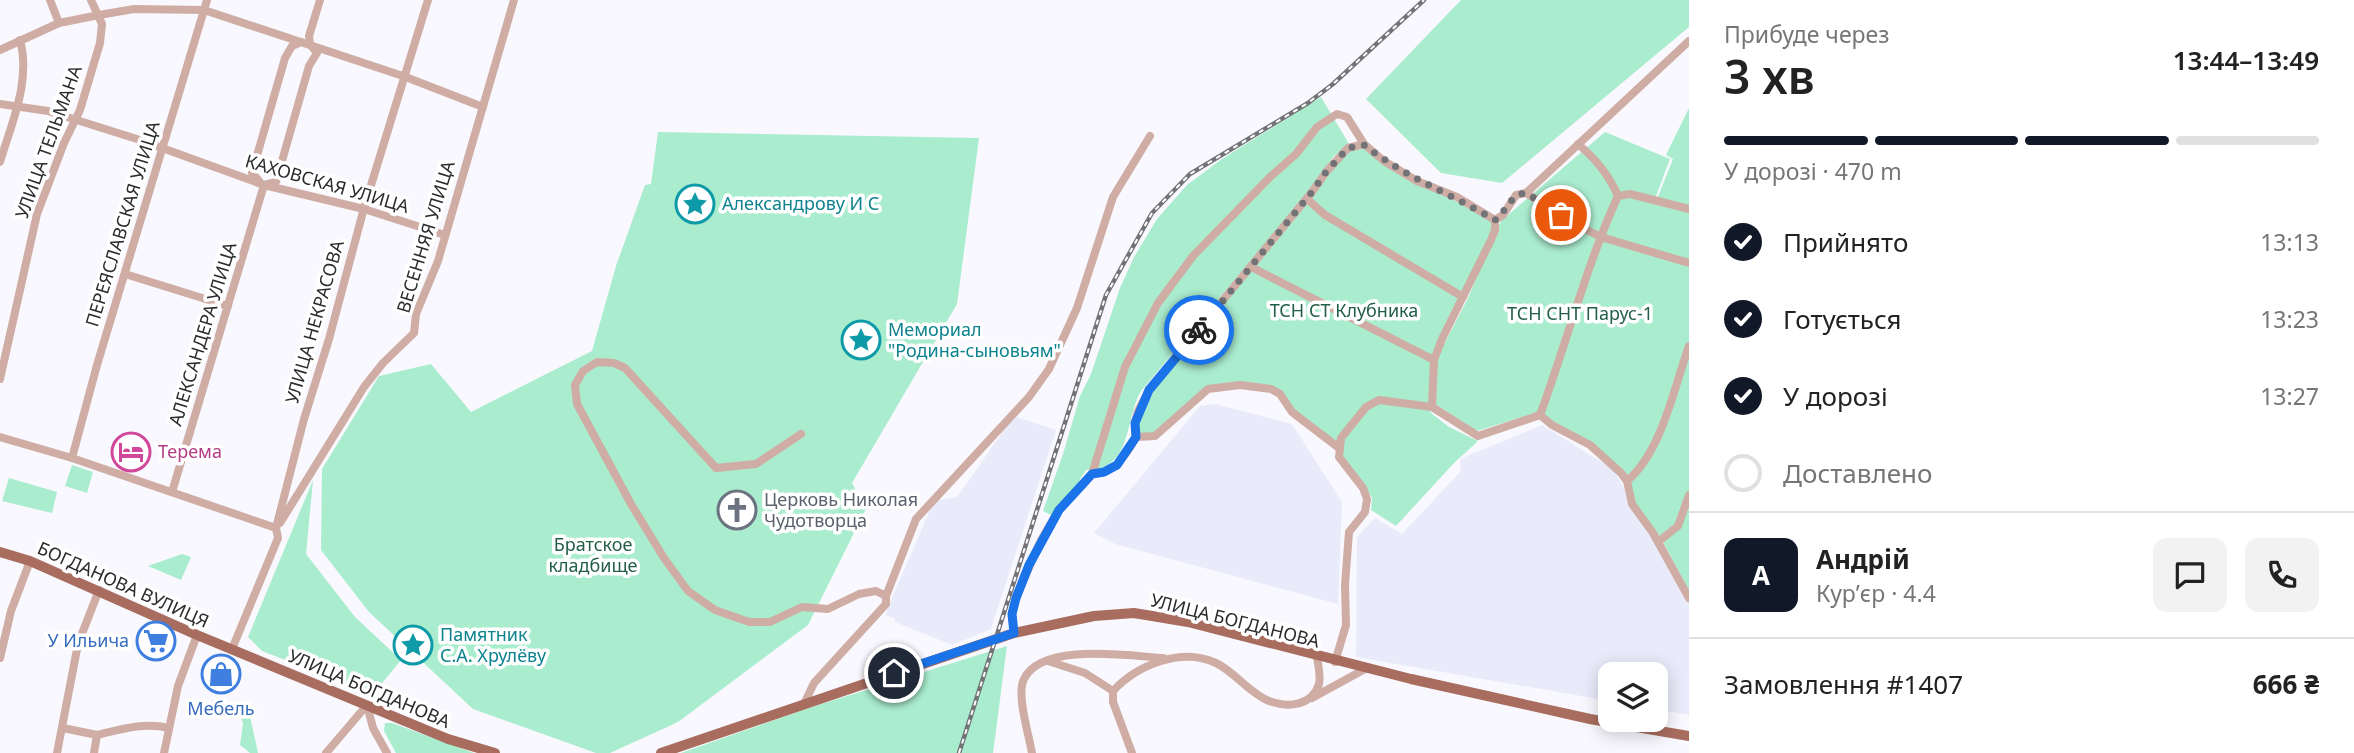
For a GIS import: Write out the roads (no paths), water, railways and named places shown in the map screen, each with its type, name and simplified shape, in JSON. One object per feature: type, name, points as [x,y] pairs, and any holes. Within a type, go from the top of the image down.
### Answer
[{"type":"main road","name":"БОГДАНОВА ВУЛИЦЯ","points":[[0,552],[30,561],[232,649]]},
{"type":"main road","name":"УЛИЦА БОГДАНОВА","points":[[661,753],[1014,633],[1094,616],[1134,613],[1188,622],[1335,662],[1590,719],[1689,736]]},
{"type":"main road","name":"УЛИЦА БОГДАНОВА","points":[[232,649],[448,739],[495,753]]},
{"type":"street","points":[[50,0],[59,23]]},
{"type":"street","name":"УЛИЦА ТЕЛЬМАНА","points":[[0,379],[37,214],[64,143],[76,120],[100,43],[102,24],[91,0]]},
{"type":"street","name":"ПЕРЕЯСЛАВСКАЯ УЛИЦА","points":[[72,458],[208,0]]},
{"type":"street","name":"АЛЕКСАНДЕРА УЛИЦА","points":[[307,41],[320,0]]},
{"type":"street","name":"УЛИЦА НЕКРАСОВА","points":[[232,649],[278,538],[276,528],[304,419],[403,76],[428,0]]},
{"type":"street","name":"ВЕСЕННЯЯ УЛИЦА","points":[[276,528],[292,508],[364,387],[383,363],[414,333],[416,314],[430,282],[514,0]]},
{"type":"street","points":[[0,50],[59,23],[99,15],[134,9],[205,10],[307,41],[483,107]]},
{"type":"street","points":[[0,162],[24,78],[24,57],[20,40]]},
{"type":"street","name":"АЛЕКСАНДЕРА УЛИЦА","points":[[264,185],[276,182],[309,66],[317,53],[307,41]]},
{"type":"street","name":"АЛЕКСАНДЕРА УЛИЦА","points":[[264,185],[252,173],[285,58],[292,46],[307,41]]},
{"type":"street","points":[[1495,220],[1503,215],[1516,195],[1526,193],[1689,41]]},
{"type":"street","name":"КАХОВСКАЯ УЛИЦА","points":[[0,104],[48,111],[264,185],[364,209],[444,235]]},
{"type":"street","points":[[1014,633],[1012,614],[1029,565],[1059,510],[1092,474],[1125,367],[1157,303],[1194,256],[1270,177],[1296,154],[1317,127],[1337,114],[1347,117],[1364,145],[1384,161],[1417,181],[1457,197],[1495,220]]},
{"type":"street","points":[[804,704],[814,683],[886,604],[886,596],[916,519],[1029,397],[1049,369],[1077,308],[1113,197],[1150,136]]},
{"type":"street","points":[[1540,415],[1563,354],[1584,283],[1618,195],[1610,178],[1578,144]]},
{"type":"street","points":[[1092,474],[1104,472],[1117,465],[1136,437],[1135,423],[1149,390],[1307,199],[1326,172],[1348,148],[1364,145]]},
{"type":"street","name":"АЛЕКСАНДЕРА УЛИЦА","points":[[172,492],[264,185]]},
{"type":"street","points":[[1526,193],[1601,237],[1689,263]]},
{"type":"street","points":[[1618,195],[1630,194],[1689,209]]},
{"type":"street","points":[[1307,199],[1325,215],[1463,297]]},
{"type":"street","points":[[1433,407],[1434,360],[1492,240],[1495,220]]},
{"type":"street","points":[[1251,267],[1434,360]]},
{"type":"street","points":[[125,274],[228,306]]},
{"type":"street","points":[[0,329],[11,332]]},
{"type":"street","points":[[1627,481],[1634,476],[1654,446],[1689,346]]},
{"type":"street","points":[[802,434],[756,464],[716,468],[625,368],[614,363],[597,362],[583,371],[575,385],[577,404],[664,558],[688,591],[715,610],[749,622],[770,622],[802,607],[828,609],[859,594],[876,591],[886,596]]},
{"type":"street","points":[[1136,437],[1155,436],[1208,389],[1240,385],[1271,389],[1280,394],[1293,412],[1339,448]]},
{"type":"street","points":[[1335,662],[1346,625],[1345,585],[1349,532],[1366,512],[1367,499],[1363,488],[1339,457],[1341,438],[1371,402],[1379,400],[1433,407],[1478,436],[1540,415]]},
{"type":"street","points":[[1540,415],[1552,425],[1590,446],[1621,473],[1627,481],[1633,504],[1689,598]]},
{"type":"street","points":[[0,437],[72,458],[276,528]]},
{"type":"street","points":[[1658,542],[1678,526],[1689,495]]},
{"type":"street","points":[[0,658],[11,611],[30,561]]},
{"type":"street","points":[[57,753],[78,644],[99,590]]},
{"type":"street","points":[[164,753],[178,685],[197,635]]},
{"type":"street","points":[[1032,753],[1021,696],[1024,679],[1033,668],[1045,660],[1079,654],[1193,657],[1216,663],[1267,700],[1286,705],[1299,704],[1365,669]]},
{"type":"street","points":[[1309,699],[1319,684],[1317,657]]},
{"type":"street","points":[[1132,753],[1113,702],[1113,691],[1122,681],[1166,658]]},
{"type":"street","points":[[1045,660],[1086,673],[1113,691]]},
{"type":"street","points":[[326,753],[367,705]]},
{"type":"street","points":[[367,705],[373,728],[387,753]]},
{"type":"street","points":[[62,727],[97,735],[152,724],[170,728]]},
{"type":"street","points":[[94,753],[97,735]]},
{"type":"railway","points":[[959,753],[1106,295],[1152,213],[1190,174],[1308,103],[1333,84],[1424,0]]},
{"type":"place","name":"Александрову И С","points":[[695,204]]},
{"type":"place","name":"Мемориал \"Родина-сыновьям\"","points":[[861,340]]},
{"type":"place","name":"Терема","points":[[131,452]]},
{"type":"place","name":"Церковь Николая Чудотворца","points":[[737,510]]},
{"type":"place","name":"У Ильича","points":[[156,641]]},
{"type":"place","name":"Памятник С.А. Хрулёву","points":[[413,645]]},
{"type":"place","name":"Мебель","points":[[221,674]]},
{"type":"park label","name":"ТСН СТ Клубника","points":[[1344,311]]},
{"type":"park label","name":"ТСН СНТ Парус-1","points":[[1580,314]]},
{"type":"park label","name":"Братское кладбище","points":[[593,555]]}]
